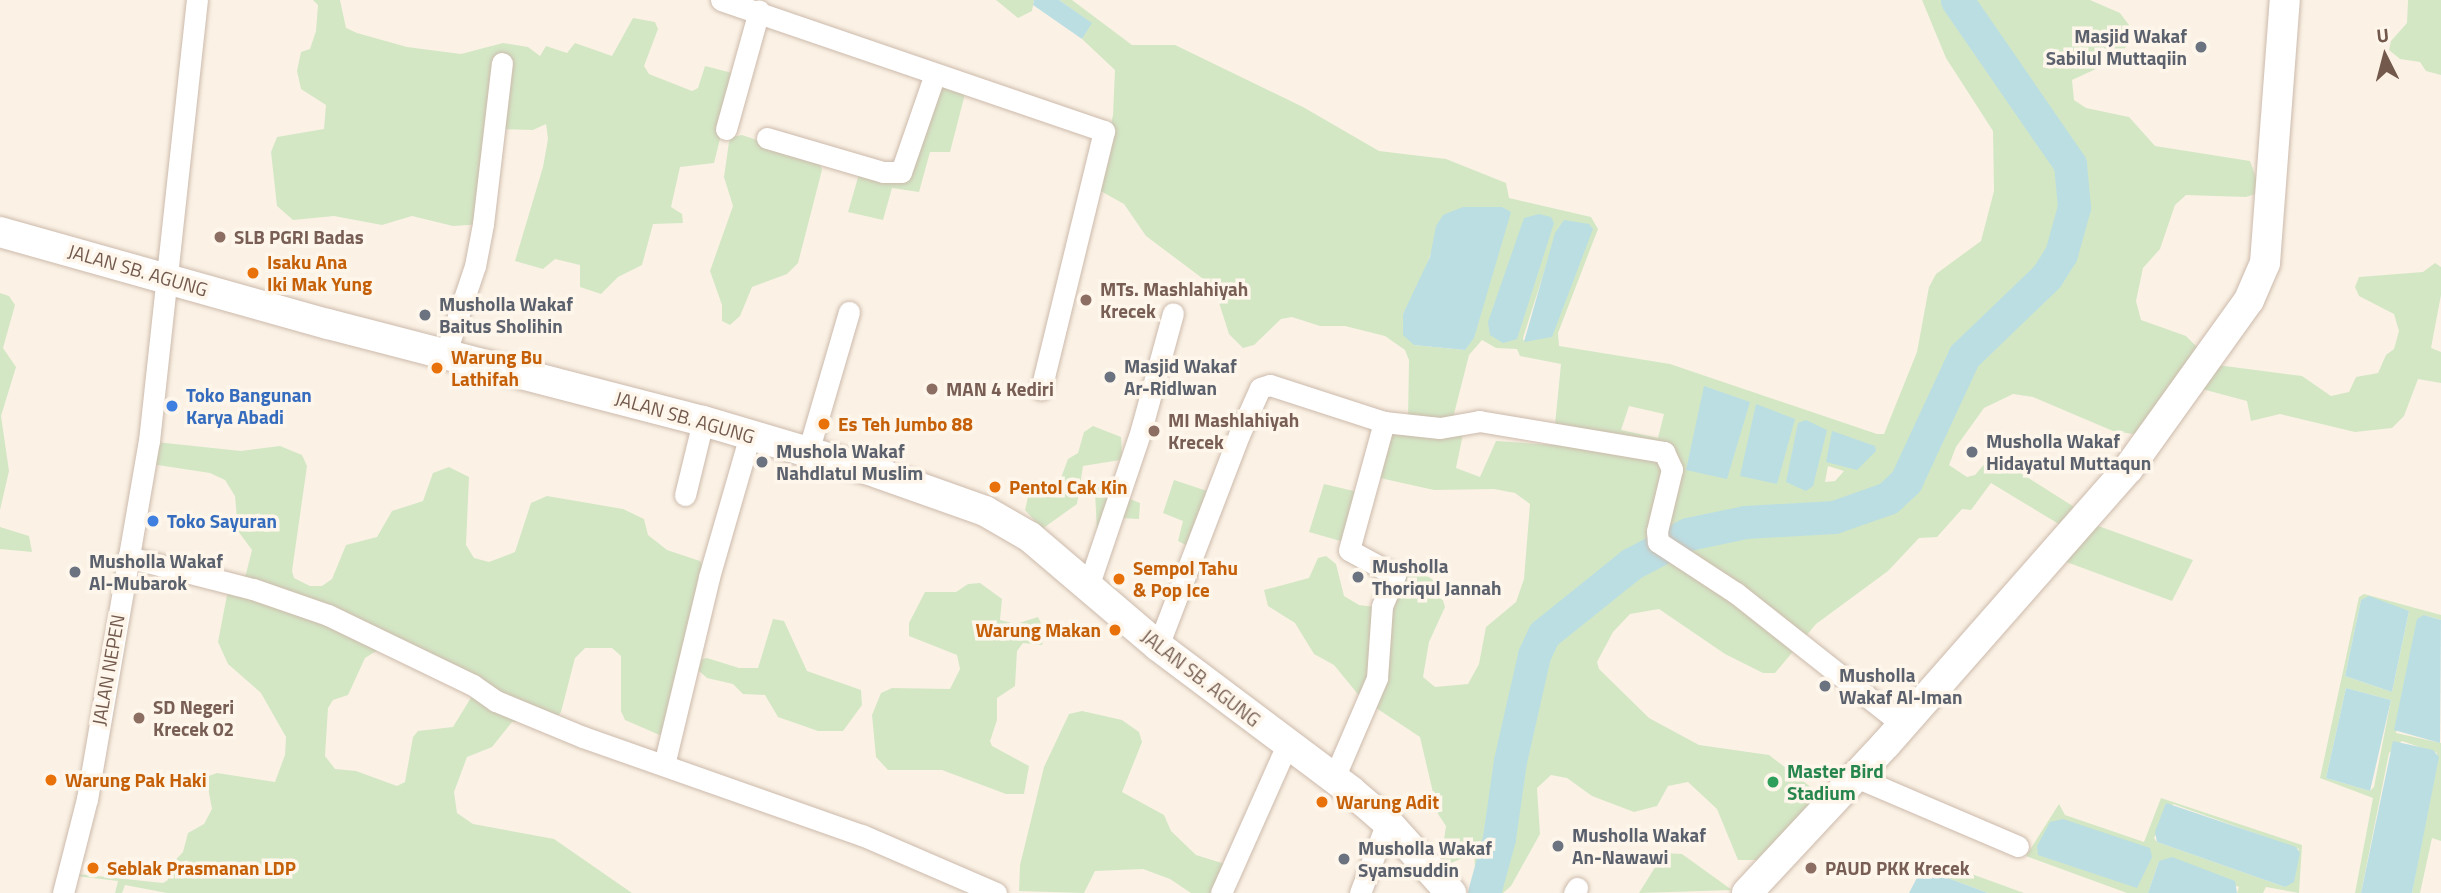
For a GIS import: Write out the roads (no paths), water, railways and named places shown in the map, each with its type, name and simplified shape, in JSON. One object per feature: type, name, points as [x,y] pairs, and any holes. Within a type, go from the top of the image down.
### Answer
[{"type":"street","name":"JALAN NEPEN","points":[[63,893],[87,799],[149,441],[197,0]]},
{"type":"street","points":[[721,0],[1104,131],[1041,389]]},
{"type":"street","points":[[1747,893],[1903,725],[2128,469],[2235,323],[2257,285],[2265,263],[2285,0]]},
{"type":"street","points":[[726,129],[759,11]]},
{"type":"street","points":[[446,352],[481,235],[502,63]]},
{"type":"street","points":[[767,138],[883,172],[901,172],[935,74]]},
{"type":"street","name":"JALAN SB. AGUNG","points":[[0,232],[703,421],[958,499],[1006,521],[1089,584],[1158,646],[1334,778],[1387,822],[1451,893]]},
{"type":"street","points":[[808,452],[849,312]]},
{"type":"street","points":[[1089,584],[1140,430],[1173,313]]},
{"type":"street","points":[[1158,646],[1260,388],[1270,386],[1384,422],[1445,427],[1479,421],[1664,452],[1670,457],[1672,469],[1657,531],[1667,548],[1736,593],[1903,725]]},
{"type":"street","points":[[685,495],[703,421]]},
{"type":"street","points":[[1334,778],[1377,678],[1382,606],[1395,575],[1349,550],[1384,422]]},
{"type":"street","points":[[664,765],[709,577],[750,435]]},
{"type":"street","points":[[128,557],[253,589],[328,615],[473,685],[496,701],[664,765],[862,835],[996,893]]},
{"type":"street","points":[[1222,893],[1287,745]]},
{"type":"street","points":[[1856,777],[2018,846]]},
{"type":"street","points":[[1360,893],[1387,822]]},
{"type":"water","points":[[1034,0],[1059,0],[1092,23],[1082,39],[1033,5]]},
{"type":"water","points":[[1463,207],[1502,207],[1511,212],[1474,338],[1465,350],[1414,345],[1403,335],[1403,314],[1430,257],[1436,226],[1443,215]]},
{"type":"water","points":[[1539,214],[1551,217],[1554,223],[1517,339],[1503,343],[1490,335],[1488,322],[1524,218]]},
{"type":"water","points":[[1564,220],[1589,224],[1593,229],[1552,337],[1524,342],[1555,233]]},
{"type":"water","points":[[1704,386],[1750,402],[1727,479],[1686,470]]},
{"type":"water","points":[[1756,404],[1795,419],[1777,484],[1740,476]]},
{"type":"water","points":[[1806,420],[1827,430],[1813,486],[1806,491],[1786,482],[1798,423]]},
{"type":"water","points":[[1832,431],[1875,446],[1876,451],[1857,470],[1826,462]]},
{"type":"water","points":[[2369,596],[2409,611],[2392,692],[2345,676],[2361,600]]},
{"type":"water","points":[[2424,615],[2441,620],[2440,743],[2394,730],[2417,619]]},
{"type":"water","points":[[2346,688],[2391,700],[2370,791],[2326,778]]},
{"type":"water","points":[[2393,741],[2433,750],[2439,757],[2412,893],[2361,893]]},
{"type":"water","points":[[2166,803],[2296,847],[2300,853],[2294,882],[2285,887],[2157,842],[2155,832]]},
{"type":"water","points":[[2063,819],[2150,848],[2152,857],[2137,888],[2038,855],[2037,846],[2050,822]]},
{"type":"water","points":[[2172,857],[2235,881],[2237,893],[2148,893],[2159,861]]},
{"type":"water","points":[[1921,870],[1929,871],[1988,893],[1909,893]]},
{"type":"waterway","points":[[1484,893],[1499,838],[1510,761],[1534,655],[1544,634],[1631,564],[1688,534],[1745,522],[1834,517],[1888,498],[1906,481],[1964,356],[2047,276],[2061,254],[2074,207],[2070,164],[1957,0]]},
{"type":"place","name":"Masjid Wakaf Sabilul Muttaqiin","points":[[2201,47]]},
{"type":"place","name":"SLB PGRI Badas","points":[[220,237]]},
{"type":"place","name":"Isaku Ana Iki Mak Yung","points":[[253,273]]},
{"type":"place","name":"MTs. Mashlahiyah Krecek","points":[[1086,300]]},
{"type":"place","name":"Musholla Wakaf Baitus Sholihin","points":[[425,315]]},
{"type":"place","name":"Warung Bu Lathifah","points":[[437,368]]},
{"type":"place","name":"Masjid Wakaf Ar-Ridlwan","points":[[1110,377]]},
{"type":"place","name":"MAN 4 Kediri","points":[[932,389]]},
{"type":"place","name":"Toko Bangunan Karya Abadi","points":[[172,406]]},
{"type":"place","name":"Es Teh Jumbo 88","points":[[824,424]]},
{"type":"place","name":"MI Mashlahiyah Krecek","points":[[1154,431]]},
{"type":"place","name":"Musholla Wakaf Hidayatul Muttaqun","points":[[1972,452]]},
{"type":"place","name":"Mushola Wakaf Nahdlatul Muslim","points":[[762,462]]},
{"type":"place","name":"Pentol Cak Kin","points":[[995,487]]},
{"type":"place","name":"Toko Sayuran","points":[[153,521]]},
{"type":"place","name":"Musholla Wakaf Al-Mubarok","points":[[75,572]]},
{"type":"place","name":"Musholla Thoriqul Jannah","points":[[1358,577]]},
{"type":"place","name":"Sempol Tahu & Pop Ice","points":[[1119,579]]},
{"type":"place","name":"Warung Makan","points":[[1115,630]]},
{"type":"place","name":"Musholla Wakaf Al-Iman","points":[[1825,686]]},
{"type":"place","name":"SD Negeri Krecek 02","points":[[139,718]]},
{"type":"place","name":"Warung Pak Haki","points":[[51,780]]},
{"type":"place","name":"Master Bird Stadium","points":[[1773,782]]},
{"type":"place","name":"Warung Adit","points":[[1322,802]]},
{"type":"place","name":"Musholla Wakaf An-Nawawi","points":[[1558,846]]},
{"type":"place","name":"Musholla Wakaf Syamsuddin","points":[[1344,859]]},
{"type":"place","name":"Seblak Prasmanan LDP","points":[[93,868]]},
{"type":"place","name":"PAUD PKK Krecek","points":[[1811,868]]}]
